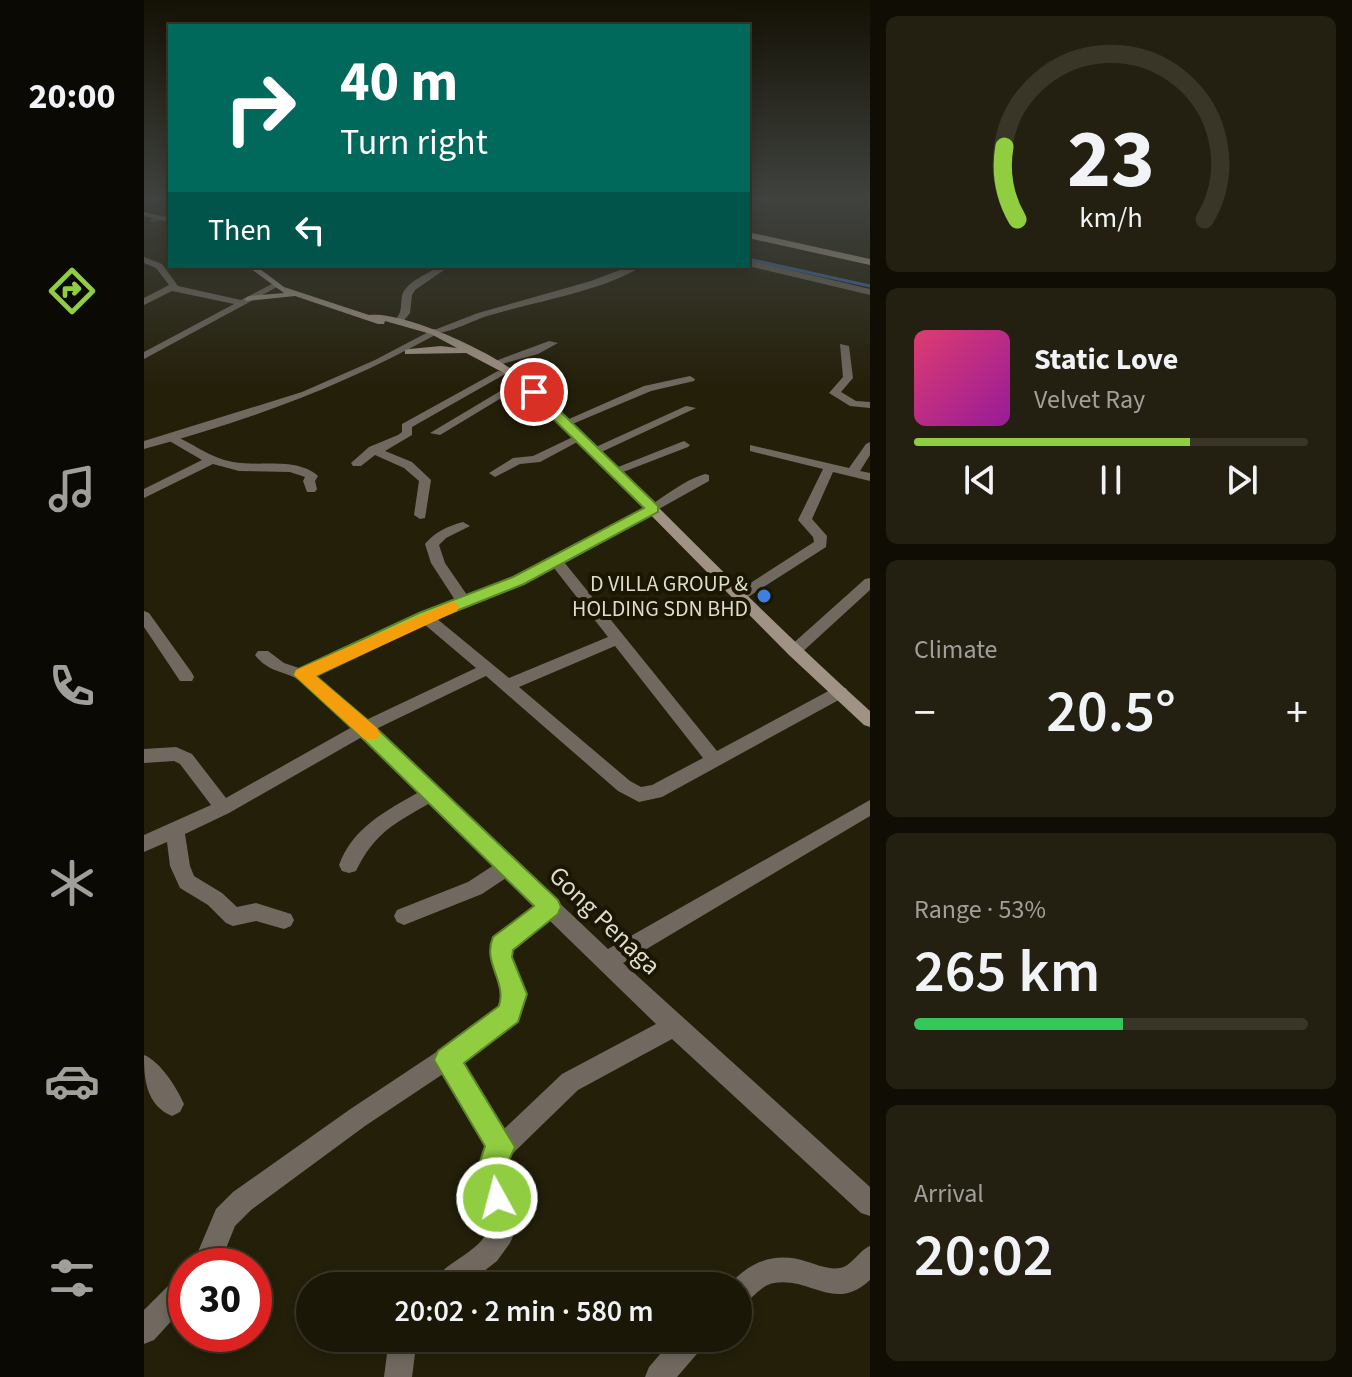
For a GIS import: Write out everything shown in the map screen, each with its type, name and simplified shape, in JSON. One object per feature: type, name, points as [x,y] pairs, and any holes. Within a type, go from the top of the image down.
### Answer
[{"type":"main road","points":[[826,260],[870,270]]},
{"type":"main road","points":[[253,268],[275,286],[435,337],[512,377],[566,423],[794,651],[867,714]]},
{"type":"main road","points":[[245,301],[297,295]]},
{"type":"main road","points":[[401,325],[409,337],[406,351],[441,349],[462,352]]},
{"type":"main road","points":[[435,337],[512,377]]},
{"type":"street","points":[[145,260],[159,266],[173,288]]},
{"type":"street","points":[[750,263],[870,292]]},
{"type":"street","points":[[401,325],[411,288],[443,268]]},
{"type":"street","points":[[144,445],[284,402],[406,351],[481,315],[594,283],[633,268]]},
{"type":"street","points":[[144,356],[275,286]]},
{"type":"street","points":[[144,302],[173,288],[245,301]]},
{"type":"street","points":[[436,433],[512,377],[534,352],[553,343]]},
{"type":"street","points":[[844,346],[848,378],[834,393],[854,404],[870,405]]},
{"type":"street","points":[[357,463],[373,450],[402,438],[408,433],[404,427],[412,422],[512,377]]},
{"type":"street","points":[[566,423],[648,388],[690,379]]},
{"type":"street","points":[[593,451],[690,408]]},
{"type":"street","points":[[170,437],[193,454],[210,461],[239,467],[300,470],[313,477],[309,483],[311,489]]},
{"type":"street","points":[[495,473],[517,461],[531,461],[544,456],[579,437]]},
{"type":"street","points":[[614,471],[684,445]]},
{"type":"street","points":[[852,473],[870,446]]},
{"type":"street","points":[[754,448],[870,477]]},
{"type":"street","points":[[373,450],[408,465],[425,480],[420,515]]},
{"type":"street","points":[[144,494],[210,461]]},
{"type":"street","points":[[740,596],[821,544],[820,536],[805,520],[829,468]]},
{"type":"street","points":[[303,675],[425,617],[556,561],[705,478]]},
{"type":"street","points":[[463,526],[441,535],[432,544],[438,563],[464,602]]},
{"type":"street","points":[[556,561],[713,759]]},
{"type":"street","points":[[794,651],[870,582]]},
{"type":"street","points":[[144,616],[186,677]]},
{"type":"street","points":[[425,617],[624,786],[639,795],[656,792],[840,692]]},
{"type":"street","points":[[508,685],[618,639]]},
{"type":"street","name":"Gong Penaga","points":[[263,655],[278,667],[303,675],[364,728],[674,1026],[870,1204]]},
{"type":"street","points":[[144,844],[223,808],[364,728],[488,669]]},
{"type":"street","points":[[144,756],[176,754],[186,759],[223,808]]},
{"type":"street","points":[[349,865],[354,851],[369,835],[433,793]]},
{"type":"street","points":[[607,961],[870,807]]},
{"type":"street","points":[[175,831],[180,866],[187,882],[194,888],[215,899],[233,917],[256,912],[284,920]]},
{"type":"street","points":[[404,916],[459,896],[508,866]]},
{"type":"street","points":[[215,1248],[225,1218],[242,1201],[357,1118],[447,1060],[509,1013],[515,994],[500,957],[502,945],[550,907]]},
{"type":"street","points":[[462,1272],[488,1252],[501,1234],[501,1214],[491,1171],[492,1160],[501,1147],[570,1082],[674,1026]]},
{"type":"street","points":[[447,1060],[501,1147]]},
{"type":"street","points":[[144,1066],[172,1104]]},
{"type":"street","points":[[752,1280],[778,1269],[841,1283],[855,1278],[870,1259]]},
{"type":"street","points":[[144,1330],[168,1305]]},
{"type":"street","points":[[398,1377],[401,1352]]},
{"type":"street","points":[[659,1377],[680,1352]]},
{"type":"waterway","points":[[754,260],[870,286]]},
{"type":"slow traffic","points":[[370,734],[303,675],[451,607]]},
{"type":"place","name":"D VILLA GROUP & HOLDING SDN BHD","points":[[764,596]]},
{"type":"route","points":[[497,1198],[491,1171],[492,1160],[501,1147],[447,1060],[500,1023],[509,1013],[515,994],[500,950],[506,939],[550,907],[364,728],[303,675],[425,617],[518,581],[653,509],[534,392]]}]
